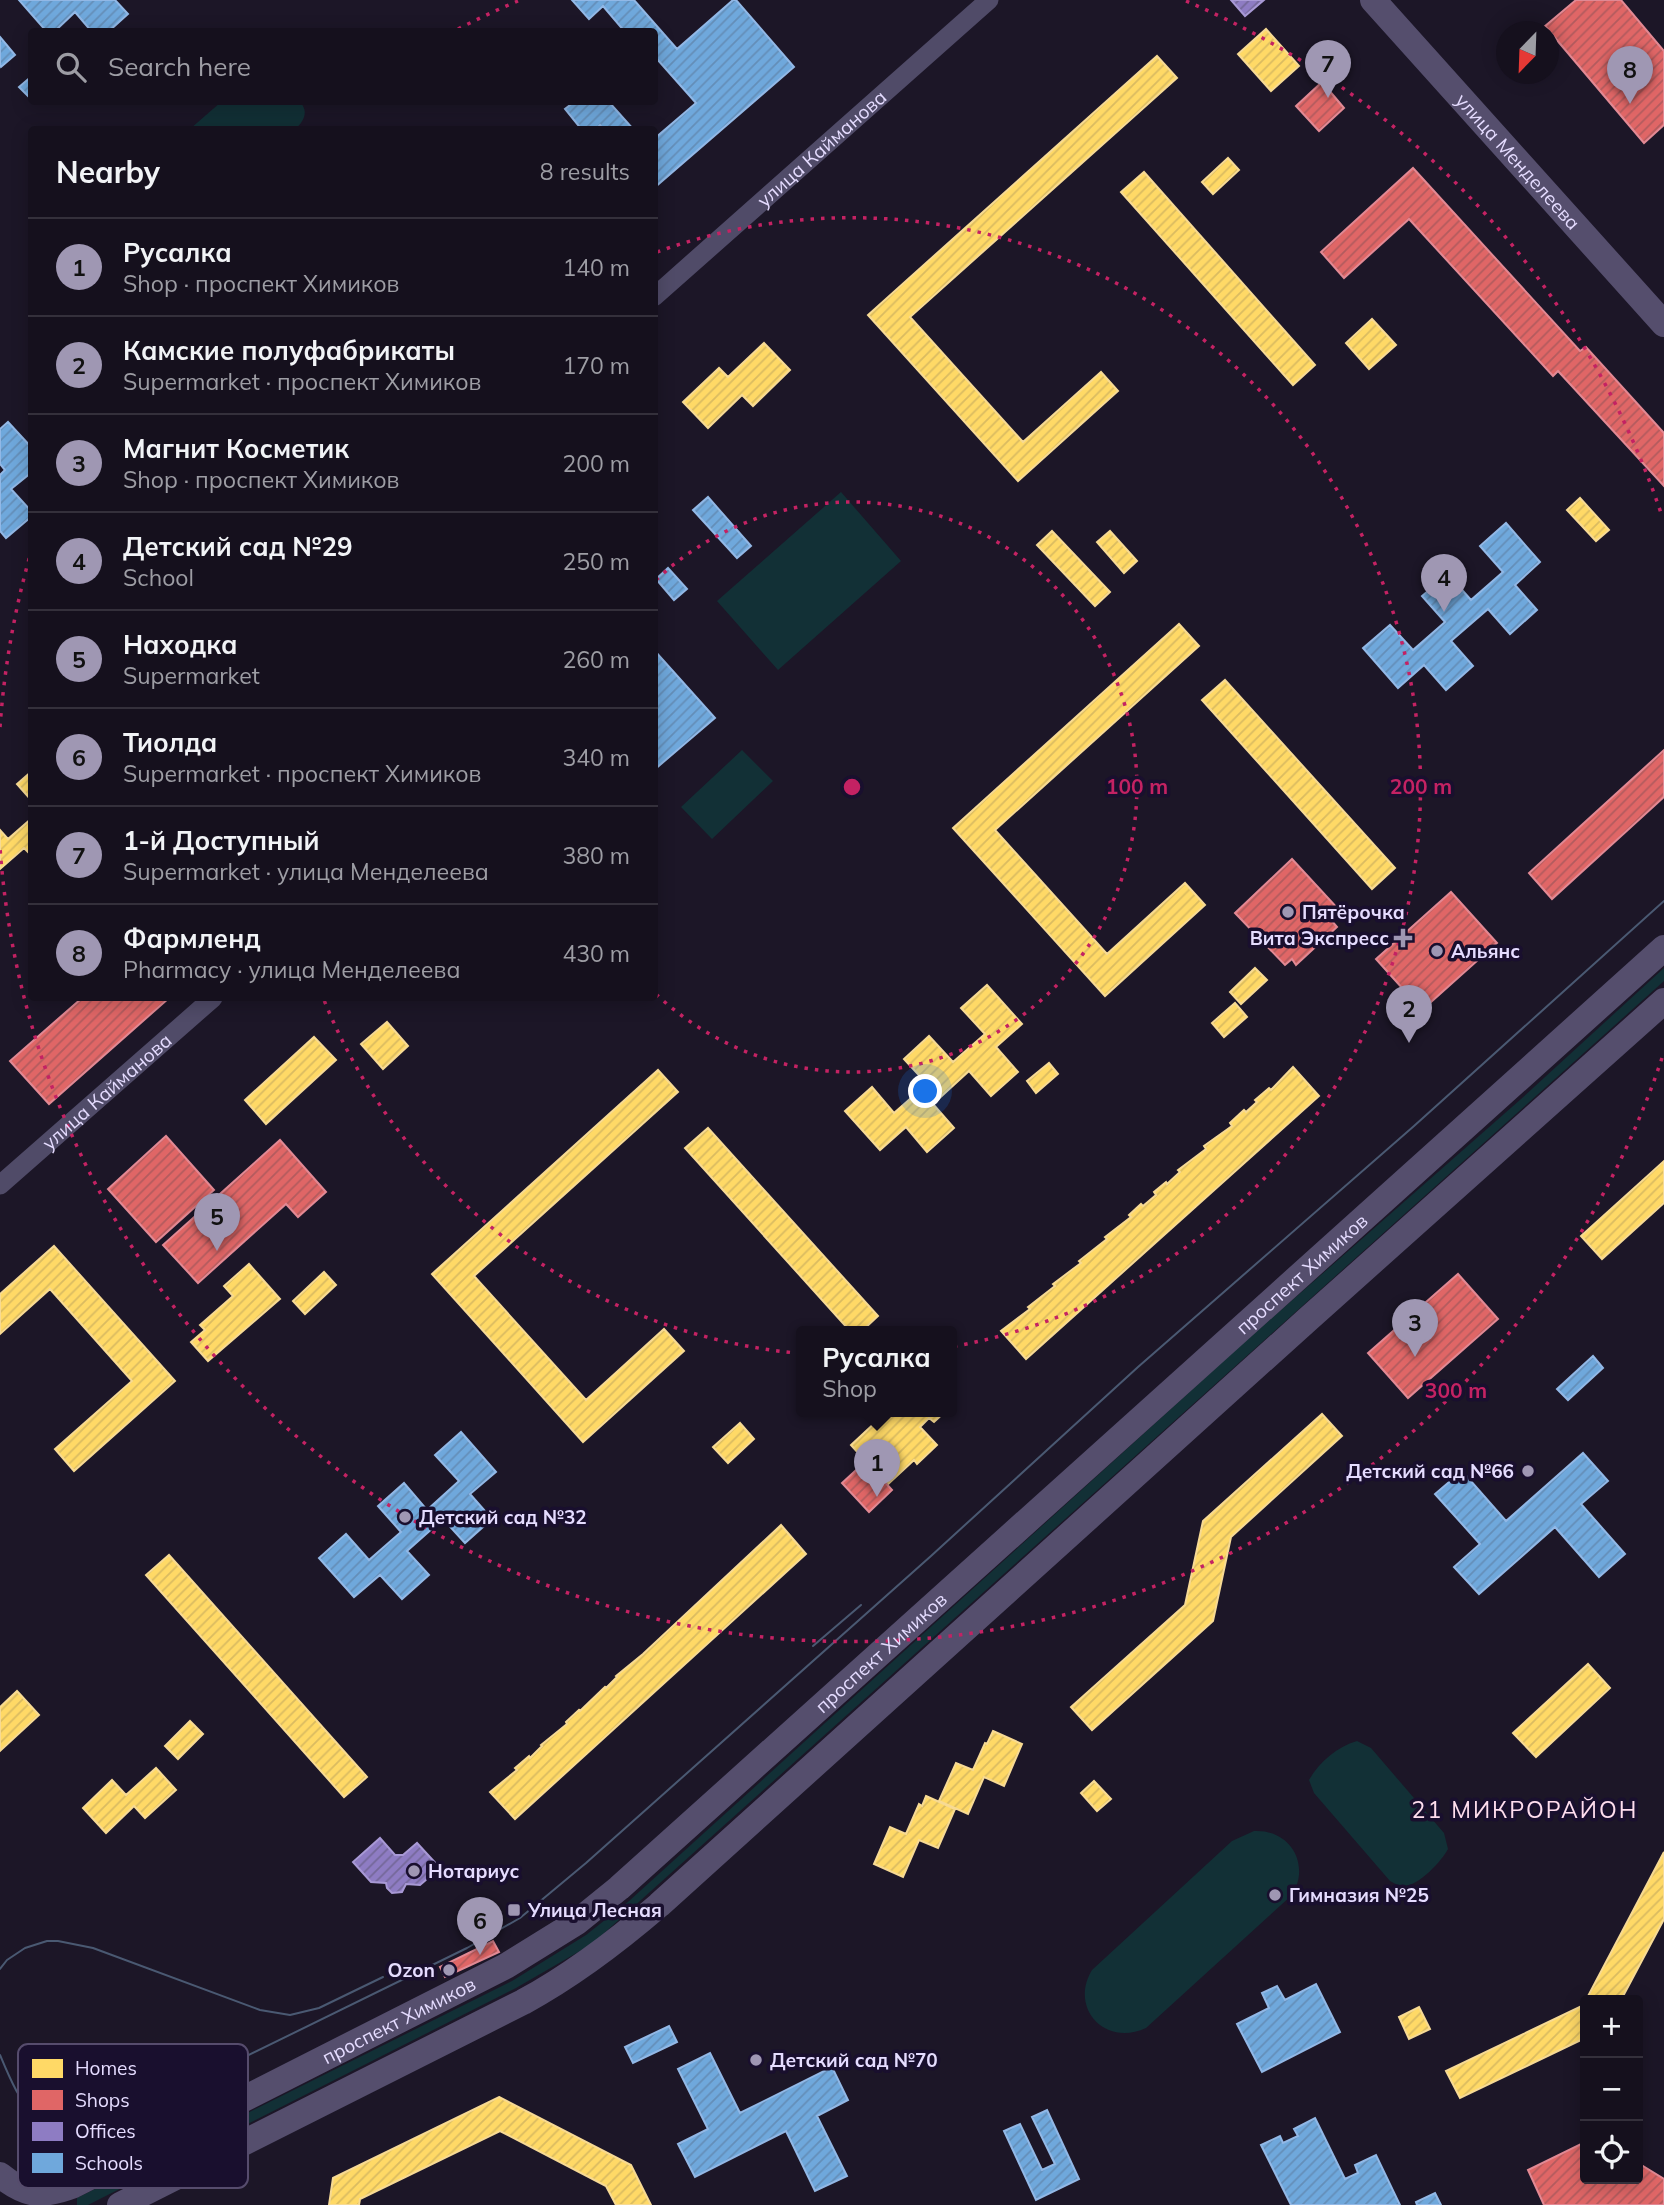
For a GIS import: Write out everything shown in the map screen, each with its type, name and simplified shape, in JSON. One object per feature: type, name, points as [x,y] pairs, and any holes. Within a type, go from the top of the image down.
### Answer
[{"type":"main road","name":"улица Менделеева","points":[[1373,0],[1664,324]]},
{"type":"main road","name":"проспект Химиков","points":[[248,2102],[506,1966],[577,1923],[1664,948]]},
{"type":"main road","name":"проспект Химиков","points":[[248,2141],[523,2002],[599,1955],[659,1905],[1664,1001]]},
{"type":"main road","name":"проспект Химиков","points":[[0,2177],[18,2188]]},
{"type":"main road","points":[[0,2177],[13,2205]]},
{"type":"main road","name":"проспект Химиков","points":[[19,2188],[33,2193],[55,2192],[71,2195]]},
{"type":"main road","name":"проспект Химиков","points":[[120,2205],[154,2188]]},
{"type":"street","name":"улица Кайманова","points":[[658,293],[989,0]]},
{"type":"street","name":"улица Кайманова","points":[[0,1185],[210,1001]]},
{"type":"green space","points":[[218,105],[303,105],[304,109],[304,116],[298,126],[193,126]]},
{"type":"green space","points":[[841,492],[901,561],[778,670],[717,601]]},
{"type":"green space","points":[[742,750],[773,781],[712,839],[681,807]]},
{"type":"green space","points":[[1664,968],[1664,981],[592,1944],[516,1988],[248,2124],[248,2113],[512,1981],[586,1935],[629,1901],[1238,1348],[1521,1099]]},
{"type":"green space","points":[[1357,1741],[1371,1748],[1444,1833],[1448,1849],[1445,1854],[1421,1879],[1407,1886],[1390,1881],[1314,1793],[1309,1780],[1330,1756]]},
{"type":"green space","points":[[1254,1831],[1278,1836],[1294,1851],[1299,1872],[1292,1895],[1146,2028],[1131,2033],[1105,2028],[1088,2010],[1085,1998],[1086,1984],[1092,1970],[1232,1841]]},
{"type":"green space","points":[[97,2188],[122,2188],[88,2205],[77,2205],[77,2198]]},
{"type":"building: Homes","points":[[1266,29],[1299,66],[1271,91],[1238,54]]},
{"type":"building: Homes","points":[[1157,56],[1177,78],[910,317],[1023,442],[1101,372],[1118,391],[1018,481],[868,315]]},
{"type":"building: Homes","points":[[1228,158],[1239,170],[1213,194],[1202,182]]},
{"type":"building: Homes","points":[[1144,172],[1315,365],[1293,385],[1121,192]]},
{"type":"building: Homes","points":[[1372,319],[1396,345],[1369,369],[1346,343]]},
{"type":"building: Homes","points":[[764,343],[790,370],[753,406],[742,395],[708,428],[683,402],[719,368],[728,377]]},
{"type":"building: Homes","points":[[1580,498],[1609,530],[1596,541],[1567,510]]},
{"type":"building: Homes","points":[[1052,531],[1110,592],[1095,606],[1037,545]]},
{"type":"building: Homes","points":[[1110,531],[1137,561],[1124,573],[1097,542]]},
{"type":"building: Homes","points":[[1179,624],[1199,646],[995,830],[1107,954],[1185,883],[1205,905],[1105,996],[953,828]]},
{"type":"building: Homes","points":[[1225,680],[1395,868],[1372,889],[1202,700]]},
{"type":"building: Homes","points":[[28,774],[28,796],[17,784]]},
{"type":"building: Homes","points":[[28,822],[28,852],[24,848],[0,869],[0,830],[8,839]]},
{"type":"building: Homes","points":[[1255,968],[1267,980],[1241,1004],[1230,992]]},
{"type":"building: Homes","points":[[987,985],[1022,1024],[996,1047],[1018,1072],[991,1096],[969,1071],[933,1104],[954,1128],[927,1152],[906,1127],[880,1150],[845,1111],[872,1087],[894,1113],[927,1084],[904,1059],[929,1036],[953,1062],[985,1034],[961,1008]]},
{"type":"building: Homes","points":[[1235,1003],[1247,1017],[1224,1037],[1212,1023]]},
{"type":"building: Homes","points":[[387,1022],[408,1046],[383,1069],[361,1044]]},
{"type":"building: Homes","points":[[314,1037],[336,1060],[266,1124],[245,1100]]},
{"type":"building: Homes","points":[[1049,1063],[1058,1074],[1036,1093],[1027,1081]]},
{"type":"building: Homes","points":[[1293,1067],[1319,1096],[1026,1359],[1001,1331],[1030,1309],[1028,1307],[1055,1286],[1053,1284],[1081,1263],[1079,1261],[1131,1217],[1129,1215],[1141,1204],[1143,1206],[1156,1195],[1154,1192],[1166,1182],[1167,1184],[1180,1172],[1178,1170],[1206,1149],[1204,1146],[1232,1126],[1230,1123],[1244,1110],[1246,1112],[1269,1088],[1271,1090]]},
{"type":"building: Homes","points":[[658,1070],[678,1092],[474,1276],[586,1400],[664,1329],[684,1351],[583,1442],[432,1274]]},
{"type":"building: Homes","points":[[708,1128],[878,1316],[867,1326],[845,1326],[685,1148]]},
{"type":"building: Homes","points":[[1664,1161],[1664,1203],[1602,1259],[1581,1236]]},
{"type":"building: Homes","points":[[54,1246],[175,1381],[74,1471],[55,1449],[132,1381],[50,1289],[0,1334],[0,1294]]},
{"type":"building: Homes","points":[[249,1264],[280,1299],[208,1361],[191,1342],[205,1330],[200,1325],[233,1296],[224,1286]]},
{"type":"building: Homes","points":[[324,1272],[336,1285],[305,1314],[293,1301]]},
{"type":"building: Homes","points":[[1322,1414],[1342,1436],[1231,1537],[1213,1621],[1092,1730],[1071,1707],[1185,1605],[1203,1521]]},
{"type":"building: Homes","points":[[888,1417],[939,1417],[934,1422],[929,1418],[920,1427],[937,1445],[917,1464],[914,1460],[887,1485],[851,1445],[880,1418],[884,1421]]},
{"type":"building: Homes","points":[[740,1423],[754,1439],[728,1463],[713,1447]]},
{"type":"building: Homes","points":[[781,1525],[806,1554],[515,1819],[490,1792]]},
{"type":"building: Homes","points":[[169,1555],[367,1777],[344,1797],[146,1575]]},
{"type":"building: Homes","points":[[1588,1664],[1610,1688],[1536,1757],[1513,1733]]},
{"type":"building: Homes","points":[[17,1691],[39,1715],[0,1751],[0,1707]]},
{"type":"building: Homes","points":[[190,1721],[203,1734],[178,1759],[165,1746]]},
{"type":"building: Homes","points":[[993,1731],[1022,1744],[1004,1786],[984,1777],[968,1814],[939,1801],[956,1763],[973,1770]]},
{"type":"building: Homes","points":[[156,1768],[176,1790],[145,1818],[134,1806],[106,1833],[83,1808],[112,1780],[126,1795]]},
{"type":"building: Homes","points":[[1094,1781],[1111,1799],[1097,1811],[1081,1793]]},
{"type":"building: Homes","points":[[926,1796],[955,1809],[938,1848],[919,1840],[903,1877],[874,1864],[890,1827],[906,1834],[919,1804],[922,1806]]},
{"type":"building: Homes","points":[[1664,1852],[1664,1919],[1624,1995],[1589,1995]]},
{"type":"building: Homes","points":[[1419,2007],[1430,2029],[1409,2039],[1399,2017]]},
{"type":"building: Homes","points":[[1580,2007],[1580,2040],[1460,2098],[1446,2071]]},
{"type":"building: Homes","points":[[499,2097],[631,2165],[651,2205],[616,2205],[606,2186],[500,2131],[360,2199],[359,2205],[329,2205],[333,2178]]},
{"type":"building: Shops","points":[[1576,0],[1621,0],[1664,51],[1664,125],[1644,143],[1559,43],[1559,21],[1551,21]]},
{"type":"building: Shops","points":[[1322,82],[1344,108],[1319,131],[1296,106]]},
{"type":"building: Shops","points":[[1413,168],[1580,351],[1586,347],[1664,433],[1664,486],[1558,371],[1553,376],[1409,219],[1344,278],[1321,252]]},
{"type":"building: Shops","points":[[1664,750],[1664,797],[1552,899],[1529,873]]},
{"type":"building: Shops","name":"Пятёрочка","points":[[1292,859],[1340,911],[1331,920],[1337,927],[1296,965],[1292,959],[1285,965],[1235,913]]},
{"type":"building: Shops","name":"Альянс","points":[[1451,892],[1497,943],[1422,1010],[1376,959]]},
{"type":"building: Shops","points":[[79,1001],[166,1001],[49,1104],[10,1061]]},
{"type":"building: Shops","points":[[166,1136],[214,1190],[156,1242],[108,1189]]},
{"type":"building: Shops","points":[[280,1140],[326,1192],[298,1217],[286,1204],[198,1283],[163,1245]]},
{"type":"building: Shops","points":[[1458,1274],[1498,1319],[1408,1398],[1368,1353]]},
{"type":"building: Shops","points":[[866,1461],[892,1490],[869,1512],[842,1483]]},
{"type":"building: Shops","points":[[493,1941],[499,1952],[445,1977],[440,1967]]},
{"type":"building: Shops","points":[[1580,2144],[1580,2184],[1643,2184],[1643,2166],[1664,2179],[1664,2205],[1544,2205],[1528,2170]]},
{"type":"building: Offices","points":[[1231,0],[1264,0],[1245,16]]},
{"type":"building: Offices","points":[[380,1838],[395,1855],[403,1855],[417,1843],[440,1868],[420,1885],[406,1884],[402,1892],[392,1893],[386,1883],[371,1882],[353,1862]]},
{"type":"building: Schools","points":[[19,0],[115,0],[128,14],[112,28],[89,28],[75,12],[58,28],[44,28]]},
{"type":"building: Schools","points":[[572,0],[634,0],[677,49],[736,0],[794,67],[658,185],[658,136],[696,103],[658,60],[658,28],[622,28],[603,6],[589,19]]},
{"type":"building: Schools","points":[[0,37],[15,55],[1,67],[0,65]]},
{"type":"building: Schools","points":[[28,79],[28,96],[19,87]]},
{"type":"building: Schools","points":[[570,105],[612,105],[630,126],[579,126],[565,109]]},
{"type":"building: Schools","points":[[8,422],[28,444],[28,475],[11,489],[28,508],[28,519],[6,538],[0,531],[0,475],[5,470],[0,464],[0,429]]},
{"type":"building: Schools","points":[[708,497],[751,546],[737,558],[693,510]]},
{"type":"building: Schools","points":[[1506,523],[1540,562],[1515,585],[1537,610],[1510,634],[1488,609],[1451,641],[1473,666],[1446,690],[1424,665],[1398,688],[1363,648],[1390,625],[1413,650],[1445,622],[1422,596],[1448,574],[1471,600],[1503,572],[1480,546]]},
{"type":"building: Schools","points":[[668,568],[687,589],[674,600],[658,581],[658,577]]},
{"type":"building: Schools","points":[[658,654],[715,718],[658,767]]},
{"type":"building: Schools","points":[[1593,1356],[1603,1368],[1568,1400],[1557,1389]]},
{"type":"building: Schools","points":[[461,1432],[496,1472],[470,1494],[492,1519],[465,1543],[443,1519],[407,1551],[429,1575],[402,1599],[380,1575],[354,1597],[319,1558],[346,1534],[369,1560],[401,1532],[378,1506],[404,1483],[427,1510],[459,1481],[435,1455]]},
{"type":"building: Schools","points":[[1583,1453],[1608,1481],[1581,1504],[1625,1554],[1599,1577],[1555,1527],[1479,1594],[1454,1567],[1480,1544],[1435,1494],[1462,1471],[1506,1521]]},
{"type":"building: Schools","points":[[1316,1984],[1340,2032],[1262,2072],[1237,2024],[1269,2008],[1262,1993],[1277,1986],[1285,2000]]},
{"type":"building: Schools","points":[[669,2026],[677,2042],[633,2063],[625,2047]]},
{"type":"building: Schools","points":[[710,2053],[740,2113],[832,2067],[848,2100],[817,2116],[847,2176],[815,2191],[786,2131],[695,2177],[678,2144],[708,2129],[678,2069]]},
{"type":"building: Schools","points":[[1047,2110],[1079,2179],[1036,2200],[1004,2131],[1020,2124],[1042,2170],[1055,2164],[1032,2117]]},
{"type":"building: Schools","points":[[1315,2118],[1345,2179],[1358,2173],[1355,2165],[1376,2155],[1400,2205],[1291,2205],[1261,2145],[1280,2136],[1283,2143],[1298,2136],[1294,2129]]},
{"type":"building: Schools","points":[[1435,2193],[1441,2205],[1417,2205],[1416,2202]]},
{"type":"tram line","points":[[248,2055],[467,1948],[520,1918],[586,1863],[931,1556],[1138,1367],[1414,1126],[1664,901]]},
{"type":"tram line","points":[[813,1646],[861,1605]]},
{"type":"tram line","points":[[0,1969],[7,1960],[25,1948],[47,1941],[58,1941],[93,1948],[260,2010],[290,2015],[319,2008],[383,1977]]},
{"type":"tram line","points":[[0,2055],[18,2094]]},
{"type":"place","name":"1-й Доступный","points":[[1328,98]]},
{"type":"place","name":"Фармленд","points":[[1630,104]]},
{"type":"place","name":"Детский сад №29","points":[[1444,612]]},
{"type":"place","name":"Пятёрочка","points":[[1288,912]]},
{"type":"place","name":"Вита Экспресс","points":[[1403,938]]},
{"type":"place","name":"Альянс","points":[[1437,951]]},
{"type":"place","name":"Камские полуфабрикаты","points":[[1409,1043]]},
{"type":"place","name":"Находка","points":[[217,1251]]},
{"type":"place","name":"Магнит Косметик","points":[[1415,1357]]},
{"type":"place","name":"Детский сад №66","points":[[1528,1471]]},
{"type":"place","name":"Русалка","points":[[877,1497]]},
{"type":"place","name":"Детский сад №32","points":[[405,1517]]},
{"type":"place","name":"Нотариус","points":[[414,1871]]},
{"type":"place","name":"Гимназия №25","points":[[1275,1895]]},
{"type":"place","name":"Улица Лесная","points":[[514,1910]]},
{"type":"place","name":"Тиолда","points":[[480,1955]]},
{"type":"place","name":"Ozon","points":[[449,1970]]},
{"type":"place","name":"Детский сад №70","points":[[756,2060]]},
{"type":"district","name":"21 МИКРОРАЙОН","points":[[1525,1809]]}]
